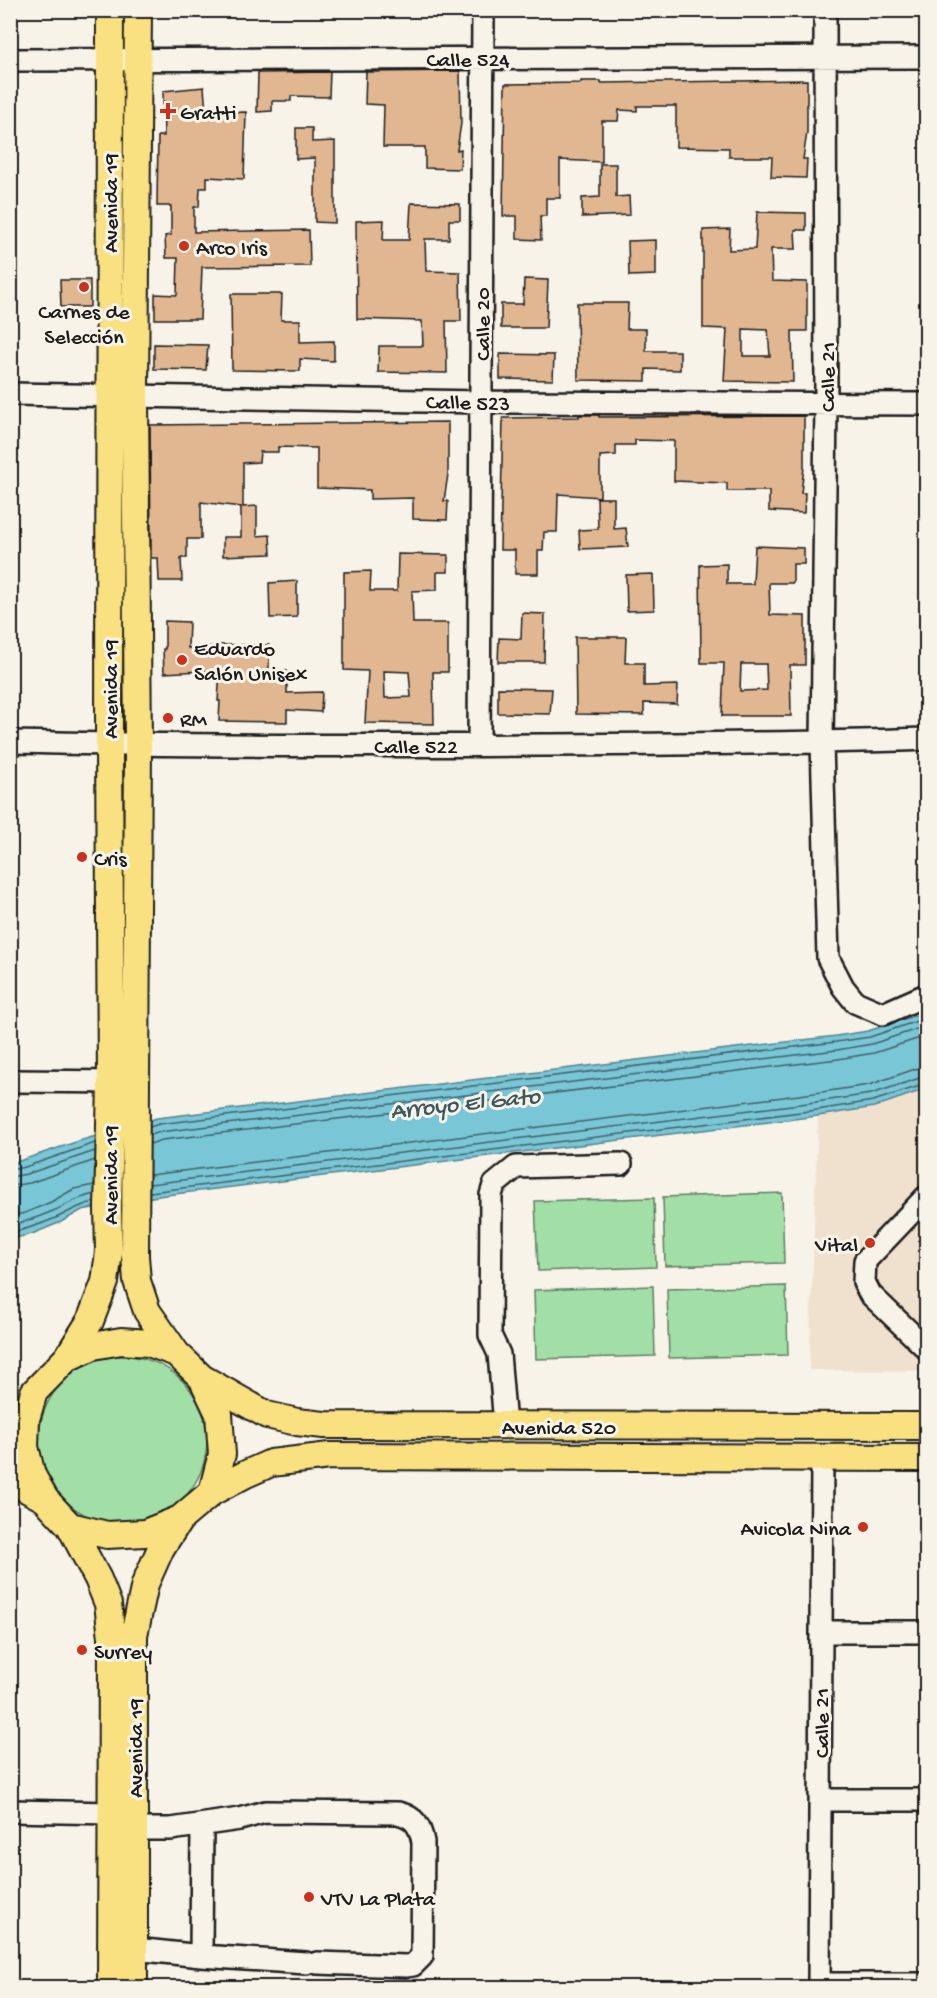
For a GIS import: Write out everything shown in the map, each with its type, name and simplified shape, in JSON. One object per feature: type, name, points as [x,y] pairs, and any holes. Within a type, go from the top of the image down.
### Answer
[{"type":"main road","name":"Avenida 19","points":[[68,1358],[90,1321],[105,1282],[109,1252],[111,1083],[110,10]]},
{"type":"main road","name":"Avenida 19","points":[[138,10],[135,396],[138,745],[137,1281],[147,1311],[176,1353]]},
{"type":"main road","points":[[10,1407],[34,1392],[68,1358],[93,1346],[121,1341],[149,1343],[176,1353],[202,1378],[219,1414],[222,1454],[212,1492],[180,1519],[145,1533],[107,1535],[70,1526],[24,1492],[32,1474],[25,1447],[26,1419],[34,1392]]},
{"type":"main road","name":"Avenida 520","points":[[202,1378],[267,1415],[324,1425],[927,1426]]},
{"type":"main road","name":"Avenida 520","points":[[212,1492],[271,1463],[330,1456],[927,1458]]},
{"type":"main road","name":"Avenida 19","points":[[134,1988],[134,1635],[145,1584],[161,1548],[180,1519]]},
{"type":"main road","name":"Avenida 19","points":[[70,1526],[98,1579],[108,1604],[112,1637],[111,1988]]},
{"type":"street","name":"Calle 20","points":[[479,745],[483,10]]},
{"type":"street","name":"Calle 21","points":[[825,10],[827,58],[826,404],[822,743],[828,958],[843,987],[855,1002],[883,1014],[927,996]]},
{"type":"street","name":"Calle 524","points":[[10,60],[927,57]]},
{"type":"street","name":"Calle 523","points":[[10,394],[481,402],[927,404]]},
{"type":"street","name":"Calle 522","points":[[10,742],[138,745],[479,745],[822,743],[927,739]]},
{"type":"street","points":[[10,1081],[136,1082]]},
{"type":"street","points":[[505,1425],[498,1354],[490,1335],[491,1195],[494,1185],[516,1167],[621,1164]]},
{"type":"street","points":[[927,1197],[865,1261],[864,1282],[870,1294],[927,1348]]},
{"type":"street","name":"Calle 21","points":[[819,1986],[822,1458]]},
{"type":"street","points":[[821,1632],[927,1632]]},
{"type":"street","points":[[820,1800],[927,1800]]},
{"type":"street","points":[[10,1811],[112,1813]]},
{"type":"street","points":[[134,1829],[158,1830],[202,1825],[240,1819],[265,1812],[398,1813],[407,1815],[416,1821],[423,1842],[422,1956],[413,1965],[311,1963],[135,1949]]},
{"type":"street","points":[[201,1956],[202,1825]]},
{"type":"street","points":[[819,1986],[927,1984]]},
{"type":"shaded area","name":"Vital","points":[[926,1084],[926,1371],[809,1370],[818,1116],[874,1107]]},
{"type":"green space","points":[[782,1193],[784,1263],[665,1266],[663,1197]]},
{"type":"green space","points":[[654,1198],[656,1267],[538,1271],[535,1201]]},
{"type":"green space","points":[[653,1286],[655,1356],[536,1359],[534,1290]]},
{"type":"green space","points":[[786,1286],[788,1355],[669,1358],[667,1289]]},
{"type":"green space","points":[[123,1356],[155,1363],[182,1381],[200,1408],[207,1440],[200,1472],[182,1499],[155,1517],[123,1524],[91,1517],[64,1499],[46,1472],[39,1440],[46,1408],[64,1381],[91,1363]]},
{"type":"water","name":"Arroyo El Gato","points":[[926,1012],[926,1089],[874,1107],[818,1116],[158,1196],[82,1210],[32,1234],[11,1239],[10,1164],[157,1118],[836,1036],[868,1031]]},
{"type":"building","points":[[460,71],[461,123],[457,150],[461,149],[460,169],[425,168],[425,147],[383,147],[384,105],[365,104],[366,72]]},
{"type":"building","points":[[330,72],[329,97],[291,96],[291,101],[272,101],[272,111],[257,112],[258,73]]},
{"type":"building","points":[[807,80],[807,132],[803,159],[807,159],[806,178],[771,177],[772,157],[729,157],[729,148],[676,147],[676,106],[637,106],[637,111],[619,110],[618,121],[602,121],[602,162],[560,160],[560,198],[546,198],[546,216],[540,216],[541,240],[517,239],[517,216],[503,216],[505,84],[581,83],[581,81],[601,81],[601,83]]},
{"type":"building","points":[[204,87],[206,113],[246,112],[244,179],[207,177],[207,188],[200,188],[199,207],[194,207],[194,232],[309,230],[310,266],[202,267],[200,319],[155,319],[155,294],[177,295],[178,258],[166,258],[165,236],[171,235],[171,206],[157,206],[158,136],[164,136],[163,91]]},
{"type":"building","points":[[296,128],[312,128],[312,142],[335,141],[335,223],[315,222],[315,158],[296,159]]},
{"type":"building","points":[[600,164],[616,164],[616,197],[629,196],[630,215],[582,217],[582,198],[600,197]]},
{"type":"building","points":[[411,203],[460,204],[460,220],[449,220],[449,239],[425,239],[426,271],[460,272],[461,321],[446,321],[447,373],[378,372],[379,346],[423,346],[422,321],[357,319],[356,221],[384,220],[383,240],[409,240]]},
{"type":"building","points":[[757,212],[806,213],[806,230],[795,230],[796,249],[771,249],[772,281],[807,282],[807,331],[792,331],[793,382],[724,381],[727,329],[703,328],[703,230],[730,229],[729,250],[755,249]],"holes":[[[743,329],[768,330],[770,356],[743,356]]]},
{"type":"building","points":[[656,240],[656,275],[629,276],[628,241]]},
{"type":"building","points":[[524,279],[548,280],[546,328],[501,328],[501,304],[523,304]]},
{"type":"building","points":[[60,280],[90,280],[90,307],[61,307]]},
{"type":"building","points":[[231,294],[282,294],[281,320],[300,320],[300,342],[334,341],[334,361],[300,359],[300,371],[232,370]]},
{"type":"building","points":[[577,303],[628,303],[627,329],[646,329],[646,351],[680,351],[680,370],[646,369],[646,381],[578,380]]},
{"type":"building","points":[[154,344],[208,345],[206,370],[154,369]]},
{"type":"building","points":[[500,354],[554,355],[553,380],[500,379]]},
{"type":"building","points":[[579,415],[599,415],[599,417],[804,416],[804,467],[801,493],[805,493],[804,513],[769,511],[769,491],[727,491],[727,483],[674,481],[674,441],[635,440],[635,445],[616,445],[616,455],[600,456],[600,497],[558,494],[557,532],[544,532],[543,551],[538,551],[538,574],[515,574],[515,550],[500,550],[503,418],[579,417]]},
{"type":"building","points":[[448,422],[448,474],[444,501],[448,501],[447,520],[413,519],[413,498],[370,499],[370,490],[317,488],[317,448],[278,447],[278,452],[260,452],[259,462],[243,463],[243,507],[257,506],[257,536],[270,535],[271,554],[223,556],[223,537],[241,537],[241,507],[201,502],[201,539],[187,539],[187,558],[181,558],[182,581],[159,581],[158,558],[151,558],[150,425]]},
{"type":"building","points":[[597,498],[614,498],[614,529],[626,528],[628,547],[580,549],[579,530],[598,529]]},
{"type":"building","points":[[755,546],[804,548],[804,564],[793,564],[793,583],[769,583],[770,615],[805,616],[805,665],[790,665],[791,716],[722,716],[724,663],[701,663],[700,565],[727,564],[727,584],[753,584]],"holes":[[[741,664],[766,664],[767,690],[740,691]]]},
{"type":"building","points":[[398,554],[448,555],[448,572],[437,572],[437,590],[412,591],[413,623],[448,623],[448,672],[433,672],[434,724],[365,723],[368,671],[344,670],[344,572],[371,571],[370,591],[397,591]],"holes":[[[384,671],[409,672],[411,697],[385,698]]]},
{"type":"building","points":[[653,574],[654,610],[627,611],[626,575]]},
{"type":"building","points":[[297,581],[297,617],[270,618],[269,583]]},
{"type":"building","points":[[522,613],[545,614],[544,662],[498,662],[499,638],[521,639]]},
{"type":"building","points":[[165,621],[189,622],[188,648],[218,645],[269,645],[269,671],[287,671],[287,693],[322,692],[321,712],[287,710],[287,722],[219,721],[220,670],[164,673]]},
{"type":"building","points":[[575,637],[626,637],[625,663],[644,663],[644,686],[678,685],[677,704],[644,703],[644,715],[576,714]]},
{"type":"building","points":[[498,688],[552,689],[550,714],[498,713]]},
{"type":"place","name":"Gratti","points":[[168,111]]},
{"type":"place","name":"Arco Iris","points":[[184,246]]},
{"type":"place","name":"Carnes de Selección","points":[[84,287]]},
{"type":"place","name":"Eduardo Salón Unisex","points":[[182,660]]},
{"type":"place","name":"RM","points":[[168,718]]},
{"type":"place","name":"Cris","points":[[82,857]]},
{"type":"place","name":"Vital","points":[[870,1243]]},
{"type":"place","name":"Avicola Nina","points":[[863,1527]]},
{"type":"place","name":"Surrey","points":[[82,1650]]},
{"type":"place","name":"VTV La Plata","points":[[309,1897]]}]
